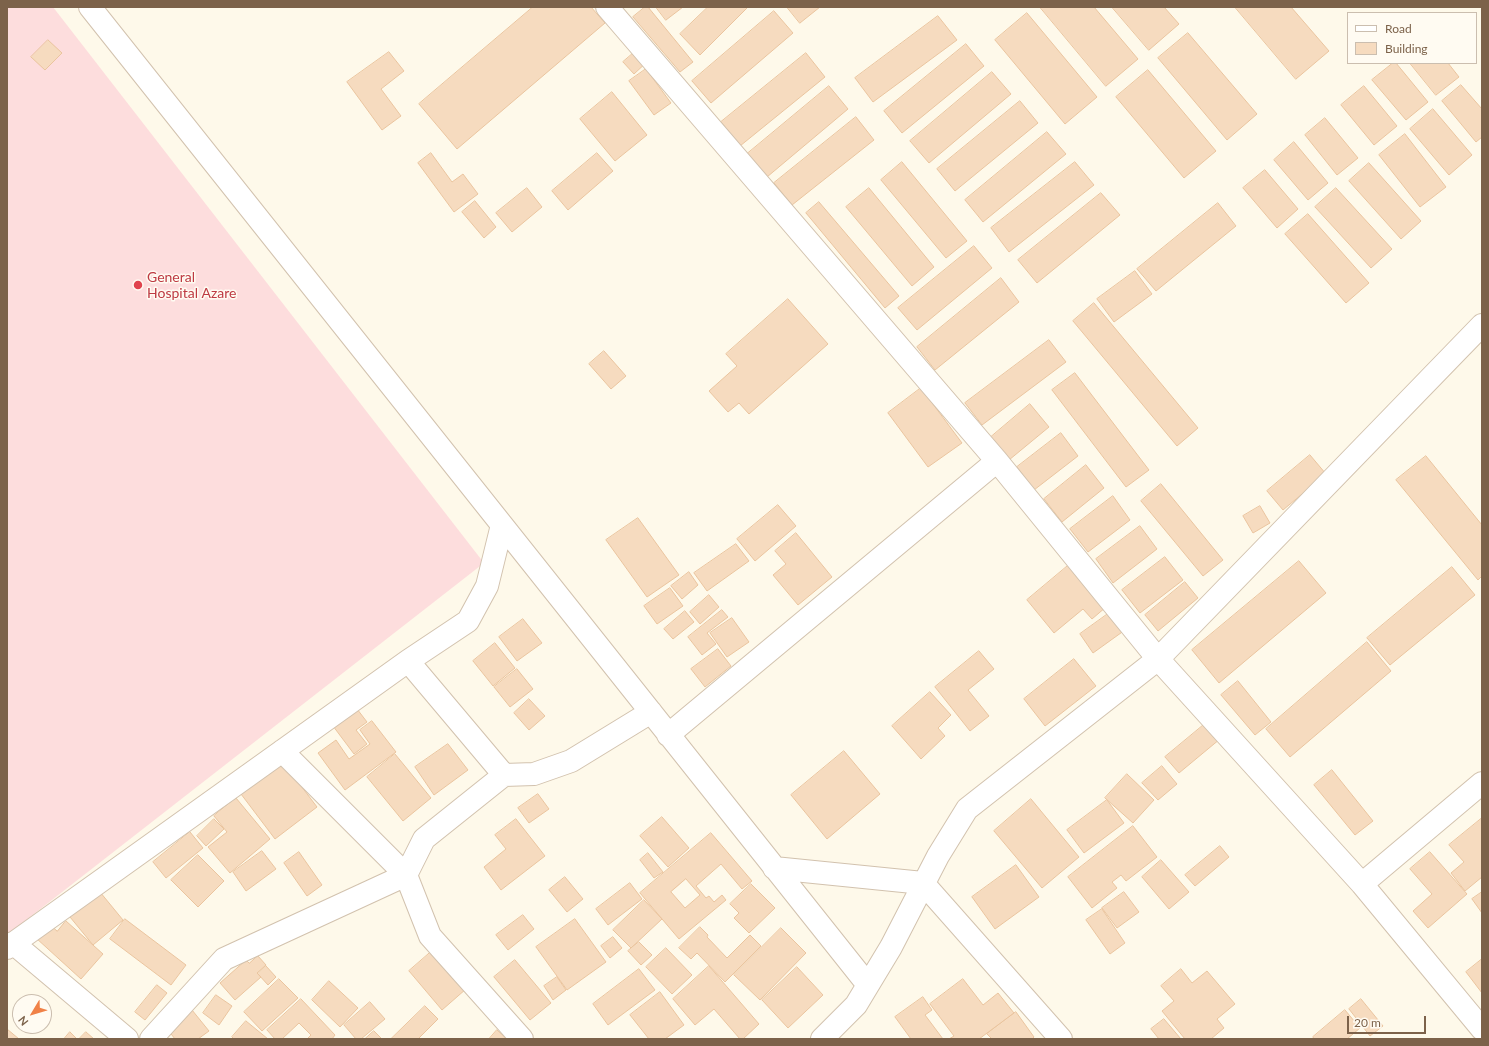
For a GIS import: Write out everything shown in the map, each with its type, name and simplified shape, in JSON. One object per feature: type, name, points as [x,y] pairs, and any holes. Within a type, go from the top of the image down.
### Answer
[{"type":"street","points":[[90,7],[868,985]]},
{"type":"street","points":[[607,7],[997,461],[1158,659],[1362,884],[1482,1029]]},
{"type":"street","points":[[835,1035],[856,1005],[891,946],[923,883],[967,809],[1158,659],[1482,325]]},
{"type":"street","points":[[668,735],[997,461]]},
{"type":"street","points":[[127,1039],[10,946],[408,661],[468,621],[487,586],[502,525]]},
{"type":"street","points":[[408,661],[504,775]]},
{"type":"street","points":[[151,1039],[224,959],[406,875],[424,839],[504,775],[534,774],[571,760],[651,712]]},
{"type":"street","points":[[282,751],[406,875],[430,936],[522,1039]]},
{"type":"street","points":[[1362,884],[1482,783]]},
{"type":"street","points":[[774,868],[923,883],[1061,1039]]},
{"type":"shaded area","name":"General Hospital Azare","points":[[7,7],[53,7],[484,563],[7,935]]},
{"type":"building","points":[[533,7],[591,7],[605,23],[457,149],[419,104]]},
{"type":"building","points":[[645,7],[648,7],[693,62],[680,72],[633,17]]},
{"type":"building","points":[[656,7],[683,7],[666,20]]},
{"type":"building","points":[[708,7],[748,7],[700,55],[680,34]]},
{"type":"building","points":[[787,7],[820,7],[800,23]]},
{"type":"building","points":[[1040,7],[1094,7],[1138,59],[1106,86]]},
{"type":"building","points":[[1112,7],[1164,7],[1179,24],[1149,50]]},
{"type":"building","points":[[1235,7],[1291,7],[1329,51],[1296,79]]},
{"type":"building","points":[[774,11],[793,33],[711,103],[692,81]]},
{"type":"building","points":[[1027,13],[1097,97],[1065,124],[995,40]]},
{"type":"building","points":[[938,16],[957,40],[873,102],[855,78]]},
{"type":"building","points":[[1188,33],[1257,114],[1227,140],[1158,58]]},
{"type":"building","points":[[48,40],[62,53],[45,70],[31,57]]},
{"type":"building","points":[[966,44],[984,66],[902,133],[884,111]]},
{"type":"building","points":[[637,50],[648,61],[634,74],[623,62]]},
{"type":"building","points":[[389,52],[404,71],[381,89],[401,116],[382,130],[347,82]]},
{"type":"building","points":[[806,53],[825,77],[740,146],[721,122]]},
{"type":"building","points":[[1392,64],[1397,64],[1428,102],[1406,120],[1372,80]]},
{"type":"building","points":[[1411,64],[1449,64],[1459,77],[1436,95]]},
{"type":"building","points":[[646,69],[671,103],[654,115],[629,81]]},
{"type":"building","points":[[1148,70],[1216,151],[1184,178],[1116,97]]},
{"type":"building","points":[[992,72],[1011,94],[929,163],[910,141]]},
{"type":"building","points":[[1461,85],[1482,109],[1482,137],[1476,142],[1442,101]]},
{"type":"building","points":[[829,86],[848,109],[767,177],[747,154]]},
{"type":"building","points":[[1364,86],[1397,126],[1374,145],[1341,105]]},
{"type":"building","points":[[612,92],[647,135],[615,161],[580,119]]},
{"type":"building","points":[[1020,101],[1038,123],[955,191],[937,169]]},
{"type":"building","points":[[1433,109],[1472,155],[1449,175],[1410,129]]},
{"type":"building","points":[[856,117],[874,140],[792,205],[774,183]]},
{"type":"building","points":[[1325,118],[1358,158],[1337,175],[1305,135]]},
{"type":"building","points":[[1047,132],[1066,154],[983,222],[965,200]]},
{"type":"building","points":[[1405,134],[1446,187],[1420,207],[1379,155]]},
{"type":"building","points":[[1294,142],[1328,183],[1308,200],[1274,160]]},
{"type":"building","points":[[431,153],[452,182],[463,174],[478,194],[454,212],[418,163]]},
{"type":"building","points":[[597,153],[613,171],[568,210],[552,191]]},
{"type":"building","points":[[902,162],[967,241],[946,258],[881,180]]},
{"type":"building","points":[[1075,162],[1094,185],[1009,252],[991,228]]},
{"type":"building","points":[[1369,163],[1421,221],[1401,239],[1349,181]]},
{"type":"building","points":[[1265,170],[1298,209],[1277,228],[1243,188]]},
{"type":"building","points":[[527,188],[542,207],[512,232],[496,213]]},
{"type":"building","points":[[869,188],[934,267],[912,286],[846,207]]},
{"type":"building","points":[[1336,188],[1392,249],[1371,268],[1315,207]]},
{"type":"building","points":[[1101,193],[1120,215],[1037,283],[1018,260]]},
{"type":"building","points":[[475,201],[496,227],[484,238],[462,212]]},
{"type":"building","points":[[819,202],[899,296],[885,308],[806,213]]},
{"type":"building","points":[[1218,203],[1236,226],[1156,291],[1137,269]]},
{"type":"building","points":[[1308,214],[1369,283],[1346,303],[1285,234]]},
{"type":"building","points":[[974,246],[992,268],[917,330],[898,308]]},
{"type":"building","points":[[1135,271],[1152,294],[1114,322],[1097,299]]},
{"type":"building","points":[[1001,278],[1019,302],[935,370],[917,347]]},
{"type":"building","points":[[788,299],[828,344],[749,414],[739,403],[728,412],[709,391],[737,366],[726,354]]},
{"type":"building","points":[[1094,303],[1198,428],[1177,446],[1073,321]]},
{"type":"building","points":[[1049,340],[1066,362],[982,425],[965,403]]},
{"type":"building","points":[[604,351],[626,376],[611,389],[589,364]]},
{"type":"building","points":[[1075,373],[1149,470],[1126,487],[1052,390]]},
{"type":"building","points":[[921,388],[962,443],[928,467],[888,413]]},
{"type":"building","points":[[1030,404],[1049,427],[1009,460],[991,437]]},
{"type":"building","points":[[1061,433],[1078,456],[1034,490],[1017,467]]},
{"type":"building","points":[[1310,455],[1326,474],[1283,510],[1267,491]]},
{"type":"building","points":[[1426,456],[1482,525],[1482,576],[1478,580],[1396,480]]},
{"type":"building","points":[[1086,465],[1104,488],[1062,522],[1044,499]]},
{"type":"building","points":[[1161,484],[1223,560],[1203,576],[1141,501]]},
{"type":"building","points":[[1113,496],[1130,520],[1088,552],[1070,529]]},
{"type":"building","points":[[778,505],[796,526],[755,561],[737,539]]},
{"type":"building","points":[[1260,506],[1270,523],[1253,533],[1243,516]]},
{"type":"building","points":[[638,518],[679,575],[647,597],[606,540]]},
{"type":"building","points":[[1140,526],[1157,549],[1113,583],[1096,559]]},
{"type":"building","points":[[796,533],[832,577],[798,605],[773,575],[786,564],[775,551]]},
{"type":"building","points":[[736,544],[749,561],[707,591],[694,573]]},
{"type":"building","points":[[1165,557],[1183,580],[1140,613],[1122,590]]},
{"type":"building","points":[[1299,561],[1326,593],[1219,683],[1192,650]]},
{"type":"building","points":[[1070,564],[1106,607],[1092,619],[1083,609],[1054,633],[1027,600]]},
{"type":"building","points":[[1452,567],[1475,595],[1390,665],[1367,638]]},
{"type":"building","points":[[689,572],[698,585],[682,599],[671,586]]},
{"type":"building","points":[[1185,582],[1198,598],[1158,631],[1145,615]]},
{"type":"building","points":[[670,588],[683,606],[657,624],[644,606]]},
{"type":"building","points":[[709,595],[719,607],[700,624],[690,612]]},
{"type":"building","points":[[722,610],[728,617],[707,633],[716,644],[702,655],[688,637]]},
{"type":"building","points":[[685,611],[694,622],[673,639],[664,629]]},
{"type":"building","points":[[1112,611],[1125,630],[1093,653],[1080,634]]},
{"type":"building","points":[[732,618],[749,642],[727,657],[710,633]]},
{"type":"building","points":[[523,619],[542,643],[517,661],[499,637]]},
{"type":"building","points":[[1367,642],[1391,671],[1290,757],[1266,729]]},
{"type":"building","points":[[495,643],[515,668],[493,686],[473,661]]},
{"type":"building","points":[[718,649],[731,666],[705,687],[691,669]]},
{"type":"building","points":[[979,651],[994,669],[968,690],[989,716],[970,731],[935,687]]},
{"type":"building","points":[[1074,659],[1096,686],[1045,726],[1024,699]]},
{"type":"building","points":[[517,669],[533,689],[510,707],[494,687]]},
{"type":"building","points":[[1238,681],[1271,722],[1255,735],[1221,695]]},
{"type":"building","points":[[930,692],[951,715],[938,728],[945,736],[921,759],[892,726]]},
{"type":"building","points":[[529,699],[545,716],[529,730],[514,713]]},
{"type":"building","points":[[354,705],[367,722],[356,730],[367,744],[354,754],[330,722]]},
{"type":"building","points":[[372,721],[396,752],[345,790],[318,753],[336,740],[349,759],[370,744],[360,730]]},
{"type":"building","points":[[1206,723],[1220,739],[1179,773],[1165,757]]},
{"type":"building","points":[[448,744],[468,770],[434,795],[415,767]]},
{"type":"building","points":[[844,751],[880,794],[827,839],[791,795]]},
{"type":"building","points":[[395,754],[431,798],[403,821],[367,777]]},
{"type":"building","points":[[283,762],[317,807],[275,839],[241,794]]},
{"type":"building","points":[[1162,766],[1177,784],[1158,800],[1142,783]]},
{"type":"building","points":[[1332,770],[1373,821],[1355,835],[1314,785]]},
{"type":"building","points":[[1127,774],[1154,800],[1133,823],[1105,798]]},
{"type":"building","points":[[538,794],[549,809],[529,823],[518,808]]},
{"type":"building","points":[[236,798],[270,839],[230,873],[208,847],[227,832],[214,816]]},
{"type":"building","points":[[1031,799],[1079,857],[1042,888],[994,831]]},
{"type":"building","points":[[1107,800],[1124,823],[1084,853],[1067,830]]},
{"type":"building","points":[[662,817],[689,848],[668,867],[640,836]]},
{"type":"building","points":[[1482,818],[1482,877],[1465,891],[1451,873],[1464,862],[1449,845]]},
{"type":"building","points":[[214,819],[224,829],[206,846],[197,836]]},
{"type":"building","points":[[516,819],[545,856],[501,890],[484,867],[506,849],[495,835]]},
{"type":"building","points":[[1133,826],[1157,857],[1126,881],[1121,875],[1112,882],[1117,888],[1092,908],[1068,877]]},
{"type":"building","points":[[190,832],[203,848],[166,878],[153,862]]},
{"type":"building","points":[[711,833],[752,881],[742,889],[721,864],[696,886],[706,898],[709,896],[714,902],[722,895],[726,900],[679,939],[640,893]],"holes":[[[686,879],[700,895],[685,908],[671,892]]]},
{"type":"building","points":[[1220,846],[1229,857],[1195,886],[1185,875]]},
{"type":"building","points":[[262,851],[276,869],[246,891],[233,872]]},
{"type":"building","points":[[299,852],[322,885],[307,896],[284,863]]},
{"type":"building","points":[[1430,852],[1467,894],[1428,928],[1413,911],[1432,894],[1410,869]]},
{"type":"building","points":[[648,853],[663,872],[654,878],[640,860]]},
{"type":"building","points":[[198,855],[224,881],[198,907],[171,880]]},
{"type":"building","points":[[1161,860],[1189,892],[1169,909],[1142,877]]},
{"type":"building","points":[[1016,865],[1039,897],[995,929],[972,897]]},
{"type":"building","points":[[565,877],[583,899],[567,912],[549,890]]},
{"type":"building","points":[[630,883],[642,899],[608,925],[596,909]]},
{"type":"building","points":[[751,884],[775,908],[749,933],[734,918],[739,913],[730,904]]},
{"type":"building","points":[[100,892],[123,920],[93,945],[70,917]]},
{"type":"building","points":[[1124,892],[1139,912],[1117,928],[1102,908]]},
{"type":"building","points":[[1482,892],[1482,913],[1472,899]]},
{"type":"building","points":[[644,900],[662,919],[631,948],[613,930]]},
{"type":"building","points":[[1102,909],[1125,943],[1110,954],[1086,920]]},
{"type":"building","points":[[523,915],[534,929],[508,950],[496,935]]},
{"type":"building","points":[[125,919],[186,965],[171,985],[110,939]]},
{"type":"building","points":[[575,919],[606,962],[567,990],[536,947]]},
{"type":"building","points":[[66,921],[103,954],[81,979],[36,938],[49,924],[57,931]]},
{"type":"building","points":[[700,927],[708,935],[707,937],[727,958],[750,935],[761,946],[725,982],[697,953],[691,959],[679,948]]},
{"type":"building","points":[[781,928],[806,953],[760,1000],[734,975]]},
{"type":"building","points":[[613,937],[622,948],[610,958],[601,946]]},
{"type":"building","points":[[639,942],[652,955],[641,965],[628,951]]},
{"type":"building","points":[[666,948],[692,975],[672,994],[646,967]]},
{"type":"building","points":[[432,951],[466,989],[442,1010],[409,971]]},
{"type":"building","points":[[258,956],[266,965],[257,973],[261,977],[235,1000],[220,983],[246,960],[249,963]]},
{"type":"building","points":[[1482,959],[1482,993],[1466,972]]},
{"type":"building","points":[[515,960],[551,1003],[530,1020],[494,977]]},
{"type":"building","points":[[266,966],[276,977],[268,985],[258,974]]},
{"type":"building","points":[[709,966],[759,1024],[743,1039],[740,1039],[714,1009],[695,1025],[673,999]]},
{"type":"building","points":[[797,967],[823,995],[788,1028],[762,1000]]},
{"type":"building","points":[[639,969],[655,990],[608,1025],[593,1004]]},
{"type":"building","points":[[1181,969],[1192,983],[1207,971],[1235,1004],[1217,1019],[1224,1028],[1211,1039],[1185,1039],[1162,1011],[1174,1001],[1161,986]]},
{"type":"building","points":[[557,977],[566,990],[553,1000],[544,986]]},
{"type":"building","points":[[279,979],[298,998],[262,1031],[244,1012]]},
{"type":"building","points":[[963,979],[983,1005],[998,993],[1014,1013],[979,1039],[949,1039],[954,1036],[930,1004]]},
{"type":"building","points":[[329,981],[358,1008],[340,1027],[312,1000]]},
{"type":"building","points":[[157,985],[167,993],[145,1020],[135,1012]]},
{"type":"building","points":[[660,992],[684,1025],[665,1039],[649,1039],[630,1015]]},
{"type":"building","points":[[216,995],[232,1006],[219,1025],[203,1013]]},
{"type":"building","points":[[923,997],[932,1010],[925,1015],[943,1039],[911,1039],[895,1017]]},
{"type":"building","points":[[301,999],[335,1035],[332,1039],[307,1039],[311,1035],[299,1023],[282,1039],[275,1039],[267,1030]]},
{"type":"building","points":[[1361,999],[1383,1026],[1370,1036],[1349,1009]]},
{"type":"building","points":[[370,1002],[385,1019],[361,1039],[356,1039],[344,1025]]},
{"type":"building","points":[[425,1006],[438,1019],[418,1039],[391,1039]]},
{"type":"building","points":[[192,1010],[209,1031],[198,1039],[175,1039],[168,1030]]},
{"type":"building","points":[[1345,1010],[1360,1028],[1347,1039],[1314,1039],[1313,1037]]},
{"type":"building","points":[[1016,1012],[1034,1037],[1032,1039],[992,1039],[987,1034]]},
{"type":"building","points":[[1164,1019],[1181,1039],[1159,1039],[1151,1029]]},
{"type":"building","points":[[246,1021],[268,1039],[234,1039],[232,1037]]},
{"type":"building","points":[[7,1029],[19,1039],[7,1039]]},
{"type":"building","points":[[497,1030],[507,1039],[489,1039]]},
{"type":"building","points":[[374,1031],[382,1039],[365,1039]]},
{"type":"building","points":[[70,1032],[77,1039],[64,1039]]},
{"type":"building","points":[[86,1032],[94,1039],[79,1039]]},
{"type":"place","name":"General Hospital Azare","points":[[138,285]]}]
